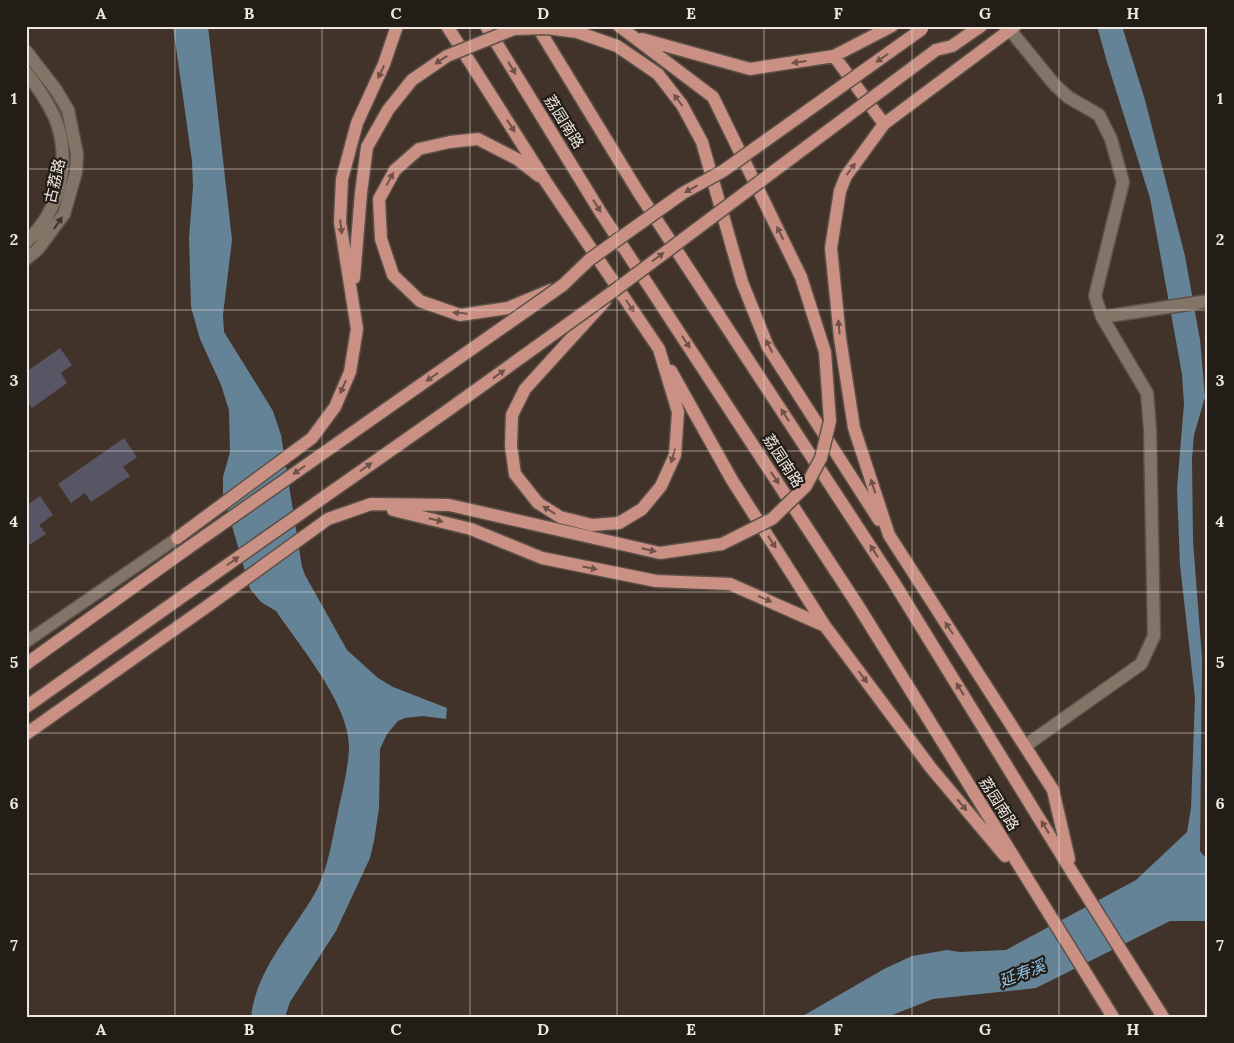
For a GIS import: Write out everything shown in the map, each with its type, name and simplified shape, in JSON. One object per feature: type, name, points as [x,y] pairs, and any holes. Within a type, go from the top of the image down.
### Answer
[{"type":"main road","points":[[177,538],[312,438],[335,407],[350,372],[357,329],[340,222],[342,179],[357,123],[384,64],[397,26]]},
{"type":"main road","points":[[447,26],[546,182],[659,349],[732,480],[825,626],[931,768],[1033,890]]},
{"type":"main road","name":"荔园南路","points":[[486,26],[601,213],[857,604],[1113,1017]]},
{"type":"main road","name":"荔园南路","points":[[537,26],[637,190],[893,581],[1072,872],[1164,1017]]},
{"type":"main road","points":[[26,734],[210,605],[328,519],[371,504],[449,505],[660,553],[722,544],[772,519],[806,486],[821,458],[830,421],[825,352],[801,277],[713,96],[620,26]]},
{"type":"main road","points":[[634,37],[750,69],[834,56],[892,26]]},
{"type":"main road","points":[[26,708],[615,290],[936,50],[952,46],[981,26]]},
{"type":"main road","points":[[352,298],[367,147],[388,110],[412,80],[447,56],[514,29],[547,28],[577,32],[617,46],[658,74],[682,105],[702,142],[742,282],[768,347],[1053,790],[1072,872]]},
{"type":"main road","points":[[26,664],[562,285],[589,260],[684,192],[722,171],[925,28]]},
{"type":"main road","points":[[889,534],[854,428],[840,338],[831,248],[840,191],[846,176],[884,124],[1012,28]]},
{"type":"main road","points":[[834,56],[884,124]]},
{"type":"main road","points":[[546,182],[517,159],[478,139],[450,142],[419,149],[395,170],[379,199],[381,239],[393,275],[420,301],[460,315],[508,308],[562,285]]},
{"type":"main road","points":[[615,290],[525,389],[512,415],[511,446],[515,474],[538,503],[560,517],[592,525],[619,522],[642,509],[661,486],[675,455],[678,412],[659,349]]},
{"type":"main road","points":[[371,504],[472,529],[542,558],[656,581],[730,584],[825,626]]},
{"type":"street","points":[[1012,28],[1054,84],[1068,97],[1099,116],[1111,139],[1123,182],[1095,296],[1102,317],[1146,393],[1150,429],[1154,636],[1141,664],[1025,746]]},
{"type":"street","name":"古荔路","points":[[26,51],[56,90],[68,110],[77,154],[76,172],[64,214],[38,250],[26,259]]},
{"type":"street","name":"古荔路","points":[[26,72],[42,93],[54,117],[62,143],[63,157],[58,192],[52,207],[44,222],[26,242]]},
{"type":"street","points":[[1102,317],[1208,301]]},
{"type":"street","points":[[26,642],[177,538]]},
{"type":"water","points":[[173,26],[208,26],[232,240],[223,315],[224,332],[273,411],[281,435],[302,567],[305,575],[347,650],[378,678],[393,687],[447,708],[446,719],[422,716],[405,718],[398,721],[387,734],[380,749],[379,808],[370,858],[336,931],[290,1002],[285,1017],[251,1017],[259,985],[266,970],[311,900],[325,870],[343,791],[349,746],[347,730],[341,712],[321,676],[276,611],[261,602],[250,589],[223,494],[223,477],[230,452],[229,410],[221,385],[200,339],[191,307],[189,238],[193,187],[192,161]]},
{"type":"water","name":"延寿溪","points":[[1097,26],[1122,26],[1145,100],[1185,256],[1200,340],[1205,397],[1194,435],[1192,459],[1193,541],[1202,658],[1200,851],[1204,856],[1208,857],[1208,921],[1170,921],[1036,988],[933,999],[887,1017],[801,1017],[884,969],[912,956],[947,950],[960,952],[1006,950],[1136,880],[1187,832],[1191,808],[1195,698],[1180,565],[1177,488],[1184,404],[1182,374],[1150,198]]},
{"type":"building","points":[[60,348],[72,365],[61,373],[67,383],[32,408],[26,400],[26,372]]},
{"type":"building","points":[[124,438],[137,457],[123,467],[130,476],[91,502],[85,493],[71,503],[58,484]]},
{"type":"building","points":[[40,496],[53,515],[39,525],[46,534],[26,547],[26,506]]}]
